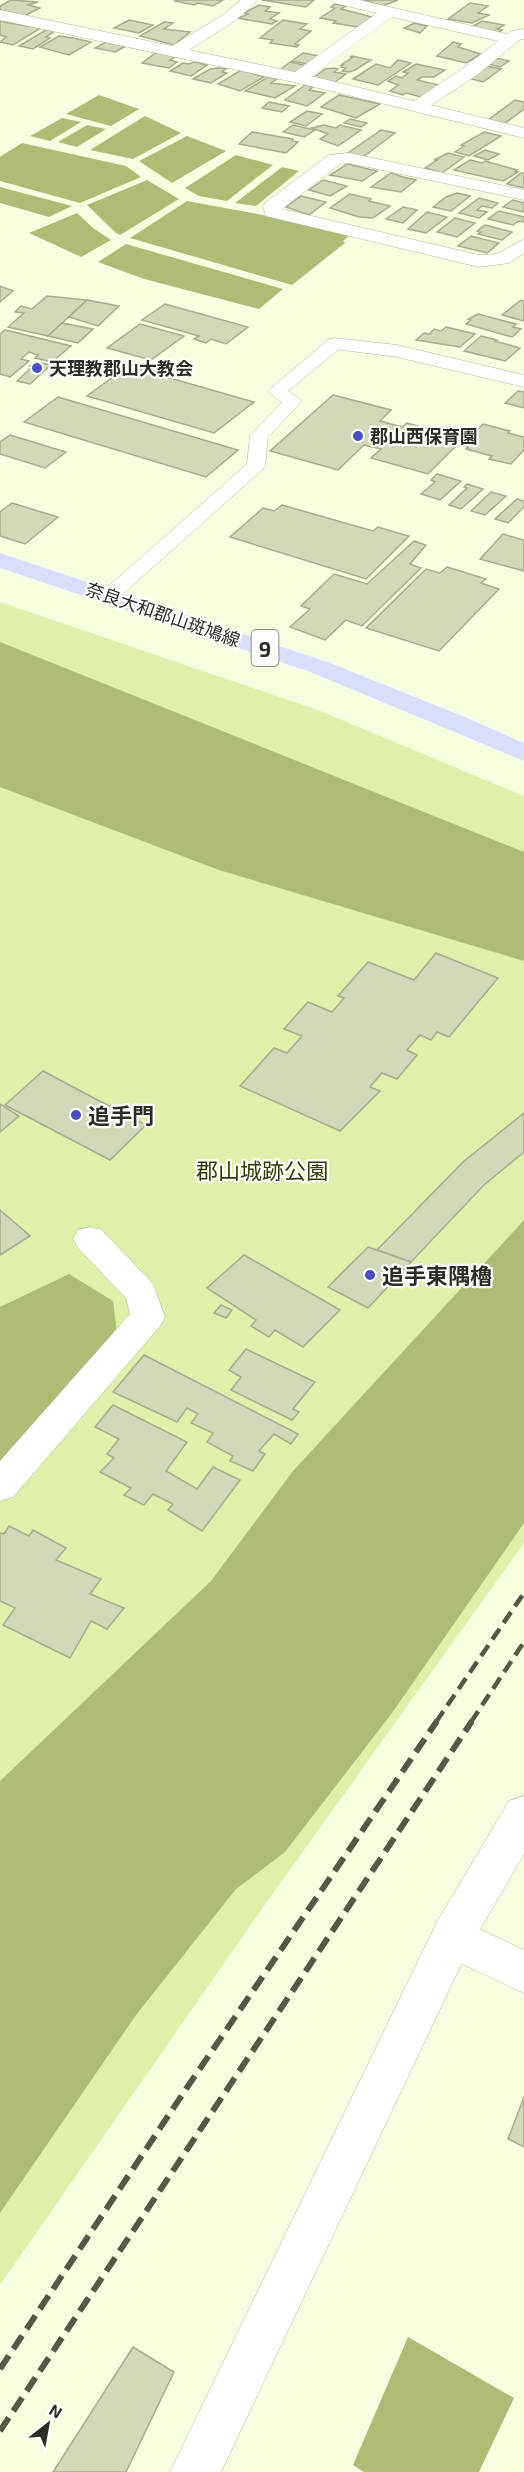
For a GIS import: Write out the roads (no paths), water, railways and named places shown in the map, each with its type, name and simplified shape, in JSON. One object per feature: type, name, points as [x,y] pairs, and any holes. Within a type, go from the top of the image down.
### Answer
[{"type":"main road","name":"奈良大和郡山斑鳩線","points":[[0,560],[327,670],[456,722],[524,753]]},
{"type":"street","points":[[176,51],[229,18],[250,0]]},
{"type":"street","points":[[339,0],[517,37]]},
{"type":"street","points":[[298,78],[389,12]]},
{"type":"street","points":[[0,15],[298,78],[524,133]]},
{"type":"street","points":[[417,107],[517,37]]},
{"type":"street","points":[[524,195],[349,158],[335,159],[272,207],[273,212],[479,261],[502,259],[524,245]]},
{"type":"street","points":[[334,344],[397,351],[514,379],[524,359]]},
{"type":"street","points":[[0,1486],[148,1317],[141,1293],[90,1239]]},
{"type":"street","points":[[195,2472],[452,1937],[524,1815]]},
{"type":"street","points":[[452,1937],[524,1972]]},
{"type":"lane","points":[[109,596],[256,466],[259,436],[293,401],[277,392],[334,344]]},
{"type":"railway","points":[[436,1722],[524,1593]]},
{"type":"railway","points":[[471,1722],[524,1642]]},
{"type":"railway","points":[[0,2369],[186,2089],[437,1721]]},
{"type":"railway","points":[[0,2431],[472,1721]]},
{"type":"place","name":"天理教郡山大教会","points":[[37,368]]},
{"type":"place","name":"郡山西保育園","points":[[358,436]]},
{"type":"place","name":"追手門","points":[[76,1115]]},
{"type":"place","name":"追手東隅櫓","points":[[370,1275]]},
{"type":"park label","name":"郡山城跡公園","points":[[262,1170]]}]
